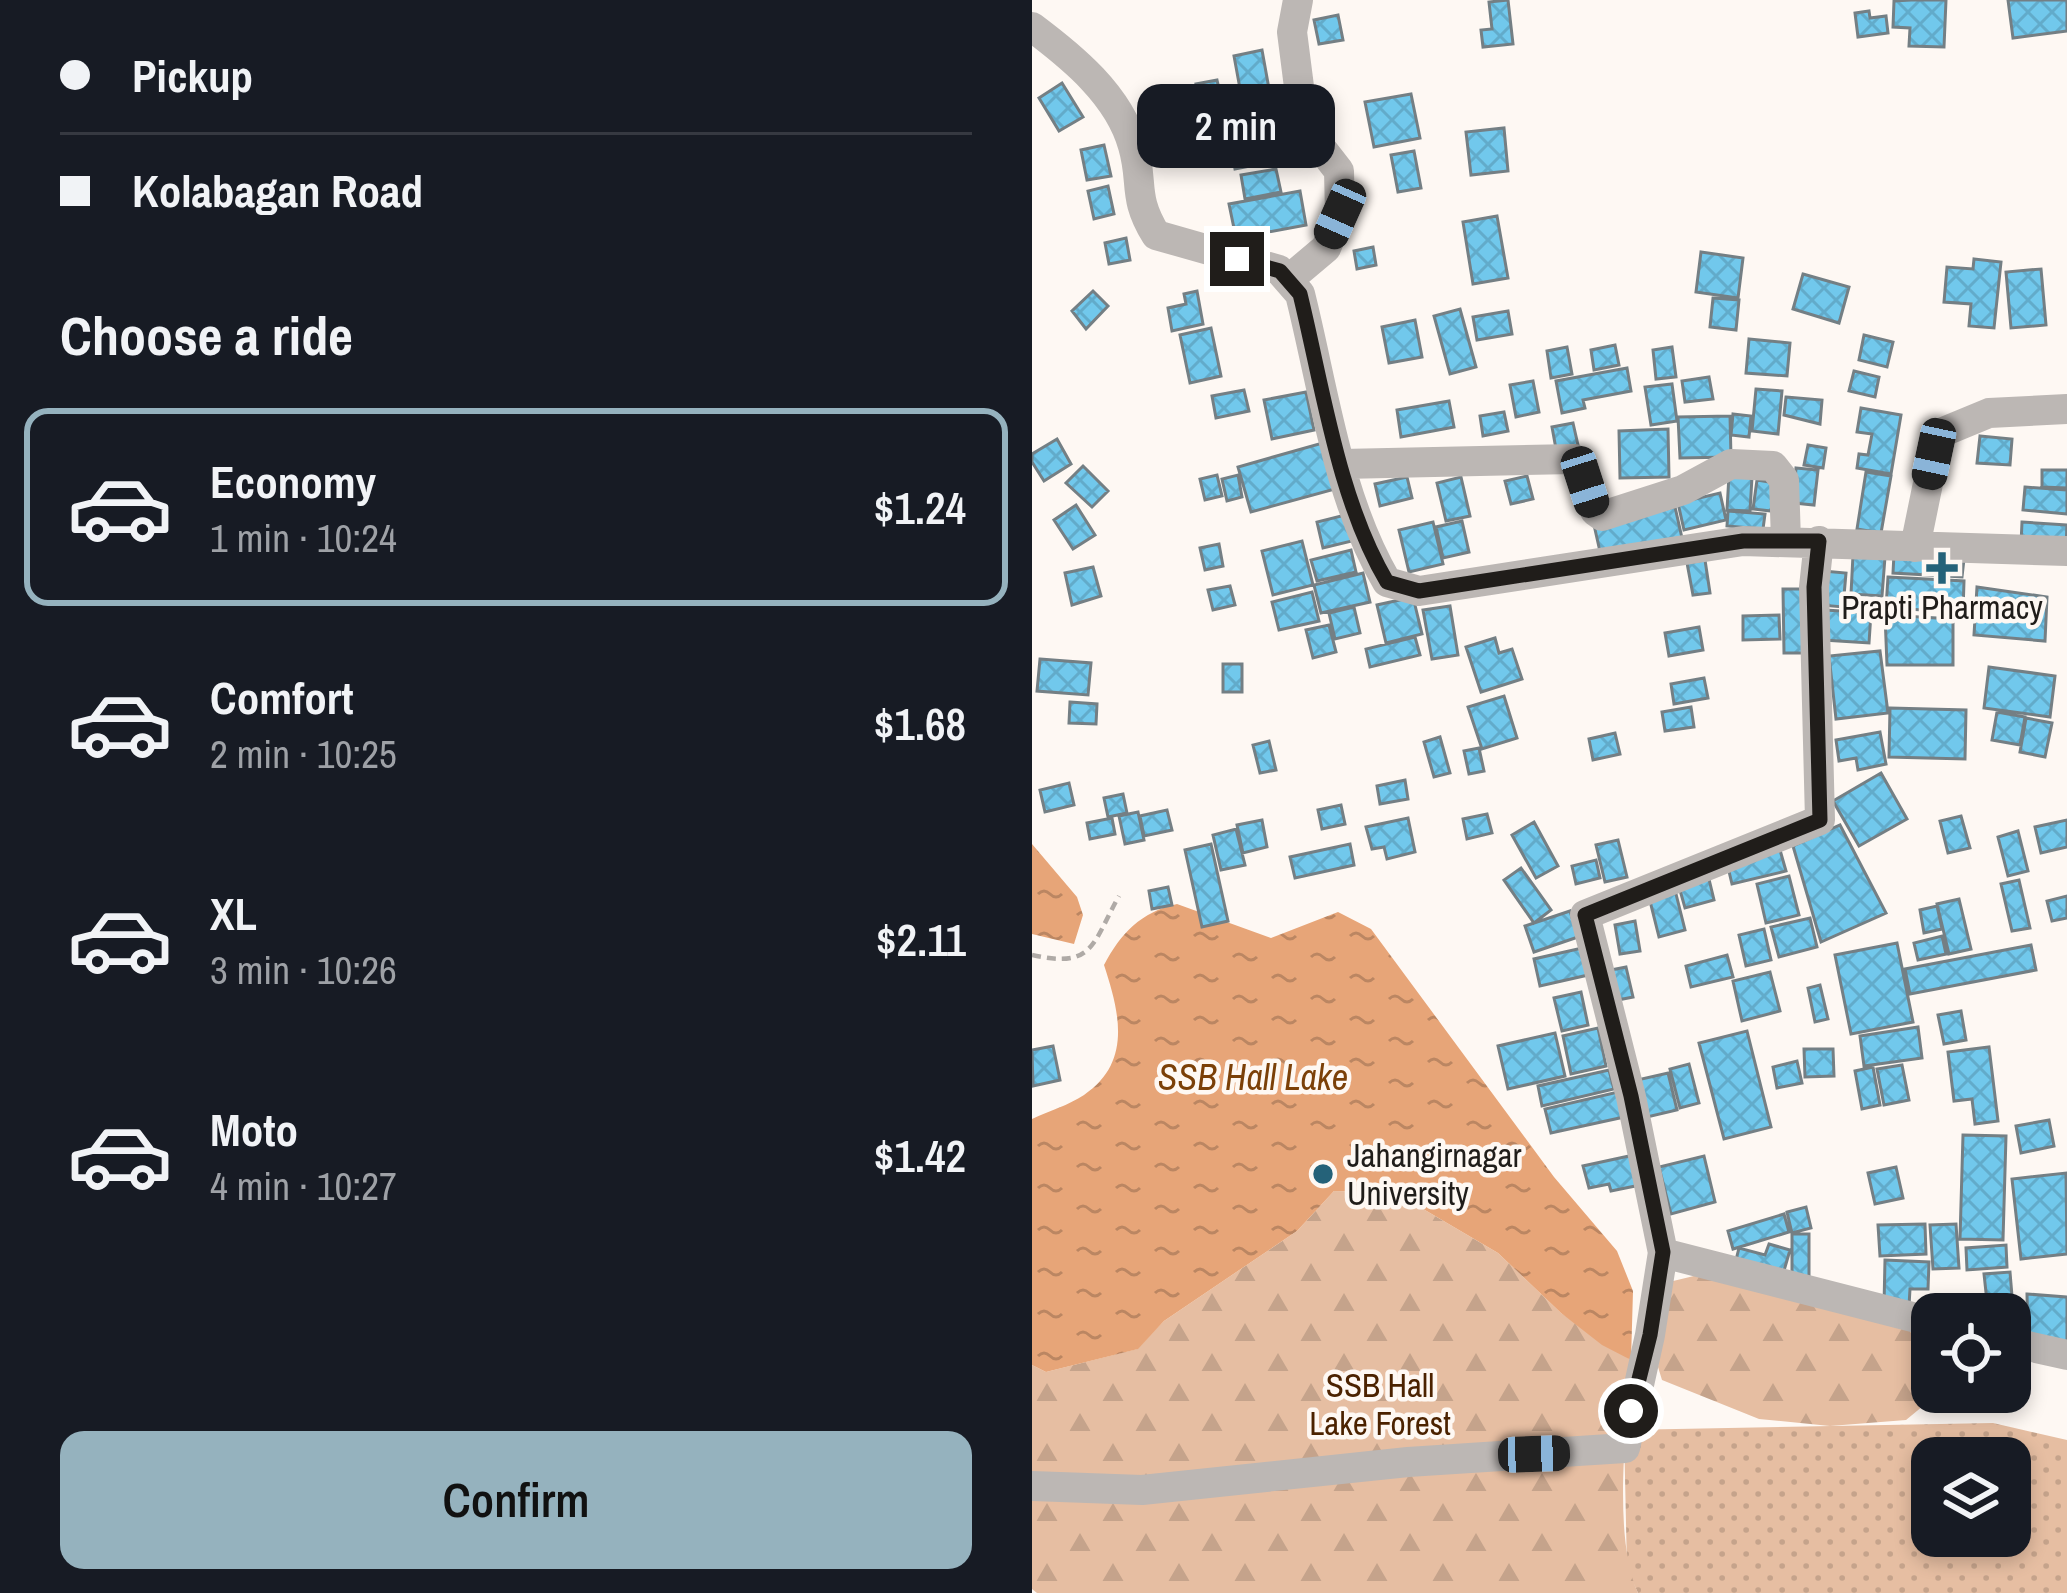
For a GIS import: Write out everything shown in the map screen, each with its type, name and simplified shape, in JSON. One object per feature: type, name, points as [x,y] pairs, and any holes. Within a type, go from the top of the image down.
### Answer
[{"type":"street","points":[[1288,280],[1325,248],[1340,214],[1339,172],[1304,126],[1292,32],[1298,0]]},
{"type":"street","points":[[1032,27],[1066,52],[1107,94],[1133,145],[1141,210],[1156,235],[1280,271],[1300,294],[1354,512],[1367,549],[1387,582],[1419,591],[1743,541],[2067,551]]},
{"type":"street","points":[[1915,547],[1943,432],[1989,413],[2067,409]]},
{"type":"street","points":[[1342,464],[1574,459],[1594,512],[1602,516],[1682,490],[1731,464],[1773,466],[1784,480],[1786,541]]},
{"type":"street","points":[[1032,1486],[1142,1490],[1408,1462],[1625,1448],[1663,1252],[1631,1096],[1585,915],[1820,820],[1814,587],[1819,541]]},
{"type":"street","points":[[1663,1252],[1911,1317]]},
{"type":"street","points":[[2031,1347],[2067,1355]]},
{"type":"path","points":[[1032,955],[1078,959],[1089,950],[1119,896]]},
{"type":"green space","name":"SSB Hall Lake Forest","points":[[1334,1191],[1396,1193],[1498,1253],[1561,1313],[1631,1360],[1623,1511],[1625,1542],[1638,1593],[1037,1593],[1032,1589],[1032,1365],[1046,1372],[1137,1349],[1164,1321],[1297,1231]]},
{"type":"green space","points":[[1698,1275],[1911,1331],[1914,1413],[1906,1420],[1830,1426],[1759,1419],[1662,1380],[1658,1367],[1669,1282]]},
{"type":"green space","points":[[1993,1423],[2067,1440],[2067,1593],[1638,1593],[1627,1569],[1624,1430]]},
{"type":"water","points":[[1032,844],[1077,897],[1083,915],[1074,944],[1032,934]]},
{"type":"water","name":"SSB Hall Lake","points":[[1177,904],[1271,938],[1338,912],[1371,929],[1554,1177],[1617,1251],[1633,1291],[1631,1360],[1602,1345],[1561,1313],[1498,1253],[1396,1193],[1334,1191],[1297,1231],[1164,1321],[1138,1349],[1046,1372],[1032,1365],[1032,1119],[1084,1095],[1100,1082],[1110,1067],[1118,1035],[1104,965],[1133,926]]},
{"type":"building","points":[[1508,0],[1513,44],[1483,47],[1481,30],[1492,29],[1489,2]]},
{"type":"building","points":[[1946,0],[1944,47],[1909,46],[1910,28],[1893,27],[1894,1]]},
{"type":"building","points":[[2008,0],[2067,0],[2067,31],[2013,38]]},
{"type":"building","points":[[1869,11],[1870,18],[1886,16],[1888,33],[1858,37],[1855,13]]},
{"type":"building","points":[[1338,15],[1343,40],[1319,44],[1314,20]]},
{"type":"building","points":[[1262,50],[1271,100],[1243,105],[1234,56]]},
{"type":"building","points":[[1217,80],[1221,97],[1200,101],[1196,84]]},
{"type":"building","points":[[1062,83],[1083,117],[1059,131],[1039,98]]},
{"type":"building","points":[[1411,94],[1420,138],[1374,147],[1365,102]]},
{"type":"building","points":[[1274,110],[1281,147],[1259,152],[1252,114]]},
{"type":"building","points":[[1252,119],[1260,164],[1235,169],[1227,124]]},
{"type":"building","points":[[1504,128],[1508,171],[1471,175],[1466,132]]},
{"type":"building","points":[[1104,145],[1111,176],[1087,180],[1081,150]]},
{"type":"building","points":[[1414,151],[1421,188],[1398,192],[1391,155]]},
{"type":"building","points":[[1276,169],[1281,192],[1245,199],[1241,175]]},
{"type":"building","points":[[1108,186],[1114,214],[1094,219],[1088,191]]},
{"type":"building","points":[[1300,191],[1306,225],[1236,238],[1229,204]]},
{"type":"building","points":[[1497,216],[1508,278],[1473,284],[1463,222]]},
{"type":"building","points":[[1126,238],[1130,260],[1109,264],[1105,243]]},
{"type":"building","points":[[1373,247],[1376,265],[1357,269],[1354,251]]},
{"type":"building","points":[[1701,252],[1743,258],[1738,298],[1696,292]]},
{"type":"building","points":[[1974,259],[2001,262],[1994,328],[1969,326],[1971,304],[1944,302],[1947,267],[1973,269]]},
{"type":"building","points":[[2041,269],[2046,325],[2011,328],[2006,272]]},
{"type":"building","points":[[1803,274],[1849,287],[1839,323],[1793,309]]},
{"type":"building","points":[[1093,291],[1108,306],[1086,329],[1072,311]]},
{"type":"building","points":[[1197,291],[1203,324],[1172,331],[1168,308],[1186,304],[1184,294]]},
{"type":"building","points":[[1713,298],[1739,300],[1736,330],[1710,327]]},
{"type":"building","points":[[1460,309],[1476,367],[1450,374],[1434,316]]},
{"type":"building","points":[[1508,311],[1512,334],[1477,340],[1473,317]]},
{"type":"building","points":[[1415,320],[1422,357],[1389,363],[1382,327]]},
{"type":"building","points":[[1211,328],[1221,376],[1190,383],[1180,335]]},
{"type":"building","points":[[1864,335],[1893,342],[1887,367],[1859,360]]},
{"type":"building","points":[[1749,339],[1790,343],[1787,376],[1746,373]]},
{"type":"building","points":[[1615,345],[1619,365],[1594,370],[1591,350]]},
{"type":"building","points":[[1567,347],[1572,374],[1551,378],[1547,351]]},
{"type":"building","points":[[1672,347],[1676,377],[1656,379],[1653,350]]},
{"type":"building","points":[[1627,368],[1631,391],[1583,400],[1585,408],[1562,413],[1556,381]]},
{"type":"building","points":[[1854,371],[1879,377],[1875,397],[1849,391]]},
{"type":"building","points":[[1709,377],[1713,399],[1685,402],[1682,381]]},
{"type":"building","points":[[1533,381],[1539,412],[1516,417],[1510,385]]},
{"type":"building","points":[[1672,384],[1677,421],[1651,425],[1645,387]]},
{"type":"building","points":[[1756,389],[1782,391],[1778,434],[1752,431]]},
{"type":"building","points":[[1244,390],[1249,411],[1216,418],[1212,396]]},
{"type":"building","points":[[1306,392],[1314,430],[1272,439],[1264,400]]},
{"type":"building","points":[[1786,397],[1822,400],[1820,424],[1784,415]]},
{"type":"building","points":[[1449,401],[1454,427],[1401,437],[1397,410]]},
{"type":"building","points":[[1861,408],[1901,415],[1891,474],[1857,468],[1859,454],[1868,455],[1872,434],[1857,432]]},
{"type":"building","points":[[1504,412],[1508,431],[1483,436],[1480,416]]},
{"type":"building","points":[[1733,414],[1751,416],[1749,437],[1731,435]]},
{"type":"building","points":[[1730,416],[1731,457],[1680,458],[1678,417]]},
{"type":"building","points":[[1573,423],[1578,445],[1556,449],[1552,427]]},
{"type":"building","points":[[1668,429],[1669,477],[1620,478],[1619,431]]},
{"type":"building","points":[[1980,436],[2012,439],[2010,465],[1977,463]]},
{"type":"building","points":[[1057,439],[1071,464],[1044,481],[1032,454]]},
{"type":"building","points":[[1333,440],[1346,486],[1251,512],[1238,467]]},
{"type":"building","points":[[1808,445],[1826,448],[1823,468],[1804,465]]},
{"type":"building","points":[[1083,466],[1108,491],[1092,507],[1066,483]]},
{"type":"building","points":[[1796,468],[1818,470],[1814,505],[1793,503]]},
{"type":"building","points":[[2042,470],[2067,470],[2067,488],[2042,487]]},
{"type":"building","points":[[1866,472],[1891,476],[1881,533],[1857,529]]},
{"type":"building","points":[[1217,475],[1222,496],[1205,500],[1200,479]]},
{"type":"building","points":[[1238,475],[1242,497],[1227,501],[1222,479]]},
{"type":"building","points":[[1729,475],[1752,477],[1750,511],[1727,510]]},
{"type":"building","points":[[1527,476],[1533,499],[1511,504],[1505,481]]},
{"type":"building","points":[[1407,477],[1412,498],[1380,506],[1375,484]]},
{"type":"building","points":[[1461,477],[1470,516],[1446,521],[1437,483]]},
{"type":"building","points":[[1757,480],[1775,483],[1771,511],[1753,509]]},
{"type":"building","points":[[2025,487],[2067,490],[2067,514],[2023,510]]},
{"type":"building","points":[[1720,493],[1726,520],[1684,530],[1678,503]]},
{"type":"building","points":[[1076,505],[1095,535],[1073,549],[1054,520]]},
{"type":"building","points":[[1675,507],[1682,538],[1601,556],[1594,525]]},
{"type":"building","points":[[1728,511],[1765,514],[1763,529],[1727,526]]},
{"type":"building","points":[[1345,515],[1352,541],[1323,548],[1317,522]]},
{"type":"building","points":[[1462,521],[1469,552],[1443,558],[1436,527]]},
{"type":"building","points":[[1433,522],[1443,564],[1409,572],[1399,530]]},
{"type":"building","points":[[2022,522],[2067,525],[2066,547],[2021,544]]},
{"type":"building","points":[[1302,541],[1313,585],[1273,595],[1262,551]]},
{"type":"building","points":[[1219,544],[1223,566],[1205,570],[1200,548]]},
{"type":"building","points":[[1351,550],[1356,572],[1317,581],[1311,560]]},
{"type":"building","points":[[1894,554],[1964,559],[1962,577],[1893,573]]},
{"type":"building","points":[[1853,555],[1885,557],[1882,596],[1851,594]]},
{"type":"building","points":[[1705,560],[1710,593],[1693,595],[1687,563]]},
{"type":"building","points":[[1093,567],[1101,596],[1072,605],[1065,573]]},
{"type":"building","points":[[1823,571],[1846,573],[1843,607],[1820,605]]},
{"type":"building","points":[[1363,573],[1370,602],[1321,613],[1314,585]]},
{"type":"building","points":[[1888,577],[1964,581],[1963,612],[1886,608]]},
{"type":"building","points":[[1230,586],[1235,605],[1213,610],[1208,590]]},
{"type":"building","points":[[1977,587],[2047,597],[2045,641],[1974,635]]},
{"type":"building","points":[[1783,589],[1811,589],[1812,653],[1784,653]]},
{"type":"building","points":[[1312,592],[1319,621],[1279,630],[1272,602]]},
{"type":"building","points":[[1413,597],[1422,634],[1386,643],[1377,605]]},
{"type":"building","points":[[1450,606],[1458,655],[1432,659],[1423,610]]},
{"type":"building","points":[[1354,607],[1360,633],[1335,639],[1329,613]]},
{"type":"building","points":[[1825,610],[1871,613],[1869,643],[1824,640]]},
{"type":"building","points":[[1779,615],[1780,639],[1743,640],[1743,616]]},
{"type":"building","points":[[1885,615],[1953,619],[1953,665],[1887,665]]},
{"type":"building","points":[[1329,625],[1336,652],[1313,658],[1306,630]]},
{"type":"building","points":[[1699,627],[1703,650],[1669,656],[1665,633]]},
{"type":"building","points":[[1415,637],[1420,655],[1370,667],[1366,649]]},
{"type":"building","points":[[1495,638],[1499,653],[1512,649],[1522,679],[1481,692],[1466,647]]},
{"type":"building","points":[[1880,651],[1888,713],[1836,719],[1829,656]]},
{"type":"building","points":[[1040,659],[1091,663],[1088,695],[1037,691]]},
{"type":"building","points":[[1223,664],[1242,664],[1242,692],[1223,692]]},
{"type":"building","points":[[1989,667],[2055,676],[2050,717],[1984,708]]},
{"type":"building","points":[[1704,678],[1708,698],[1674,704],[1671,684]]},
{"type":"building","points":[[1504,696],[1517,738],[1482,749],[1468,707]]},
{"type":"building","points":[[1070,702],[1097,704],[1096,724],[1069,723]]},
{"type":"building","points":[[1691,707],[1694,727],[1665,731],[1662,712]]},
{"type":"building","points":[[1890,708],[1966,710],[1965,759],[1889,757]]},
{"type":"building","points":[[1997,712],[2025,717],[2020,745],[1992,740]]},
{"type":"building","points":[[2026,718],[2052,723],[2045,757],[2020,752]]},
{"type":"building","points":[[1880,732],[1886,764],[1858,770],[1856,758],[1839,761],[1836,740]]},
{"type":"building","points":[[1615,733],[1620,754],[1593,760],[1589,739]]},
{"type":"building","points":[[1440,737],[1450,773],[1434,777],[1424,742]]},
{"type":"building","points":[[1269,741],[1276,770],[1260,773],[1253,745]]},
{"type":"building","points":[[1479,748],[1484,771],[1469,774],[1464,751]]},
{"type":"building","points":[[1881,773],[1907,819],[1859,846],[1833,801]]},
{"type":"building","points":[[1405,780],[1408,799],[1380,804],[1377,786]]},
{"type":"building","points":[[1069,783],[1074,805],[1045,812],[1040,790]]},
{"type":"building","points":[[1123,794],[1127,813],[1108,817],[1104,798]]},
{"type":"building","points":[[1341,805],[1345,824],[1322,829],[1318,810]]},
{"type":"building","points":[[1167,810],[1172,830],[1144,836],[1140,816]]},
{"type":"building","points":[[1138,812],[1144,840],[1125,844],[1119,816]]},
{"type":"building","points":[[1487,814],[1492,833],[1467,839],[1463,819]]},
{"type":"building","points":[[1961,816],[1970,848],[1948,853],[1940,821]]},
{"type":"building","points":[[1112,818],[1115,834],[1090,839],[1087,823]]},
{"type":"building","points":[[1408,818],[1415,852],[1387,859],[1384,847],[1372,849],[1366,827]]},
{"type":"building","points":[[1262,820],[1267,847],[1243,853],[1237,825]]},
{"type":"building","points":[[2067,820],[2067,847],[2041,853],[2035,827]]},
{"type":"building","points":[[1534,822],[1558,866],[1536,878],[1512,835]]},
{"type":"building","points":[[1840,825],[1886,913],[1821,942],[1793,846]]},
{"type":"building","points":[[1236,829],[1245,865],[1221,870],[1213,835]]},
{"type":"building","points":[[2018,831],[2028,871],[2008,876],[1998,837]]},
{"type":"building","points":[[1618,840],[1627,877],[1605,882],[1596,845]]},
{"type":"building","points":[[1211,844],[1228,921],[1202,927],[1185,850]]},
{"type":"building","points":[[1350,844],[1354,865],[1295,878],[1290,857]]},
{"type":"building","points":[[1780,850],[1786,871],[1732,884],[1727,863]]},
{"type":"building","points":[[1596,860],[1600,878],[1576,884],[1572,866]]},
{"type":"building","points":[[1521,868],[1551,910],[1534,923],[1504,880]]},
{"type":"building","points":[[1708,875],[1714,900],[1685,908],[1678,883]]},
{"type":"building","points":[[1789,876],[1799,915],[1766,923],[1757,884]]},
{"type":"building","points":[[2019,880],[2030,928],[2012,931],[2001,884]]},
{"type":"building","points":[[1168,887],[1172,905],[1152,909],[1149,891]]},
{"type":"building","points":[[1675,890],[1685,930],[1659,937],[1649,897]]},
{"type":"building","points":[[2067,896],[2067,918],[2052,921],[2047,901]]},
{"type":"building","points":[[1959,899],[1971,949],[1949,954],[1937,904]]},
{"type":"building","points":[[1937,906],[1942,929],[1924,933],[1920,910]]},
{"type":"building","points":[[1570,911],[1578,937],[1534,952],[1525,926]]},
{"type":"building","points":[[1810,918],[1817,947],[1779,957],[1771,927]]},
{"type":"building","points":[[1635,921],[1640,951],[1620,954],[1615,925]]},
{"type":"building","points":[[1764,929],[1771,960],[1746,966],[1739,935]]},
{"type":"building","points":[[1942,936],[1946,954],[1918,960],[1914,943]]},
{"type":"building","points":[[1897,943],[1913,1022],[1851,1034],[1835,955]]},
{"type":"building","points":[[2031,945],[2036,970],[1910,994],[1905,969]]},
{"type":"building","points":[[1582,948],[1588,975],[1540,986],[1534,959]]},
{"type":"building","points":[[1727,955],[1733,977],[1691,987],[1686,966]]},
{"type":"building","points":[[1626,967],[1633,997],[1613,1001],[1606,971]]},
{"type":"building","points":[[1770,972],[1780,1011],[1742,1021],[1733,981]]},
{"type":"building","points":[[1820,985],[1828,1019],[1815,1022],[1808,988]]},
{"type":"building","points":[[1581,992],[1588,1025],[1562,1031],[1554,998]]},
{"type":"building","points":[[1961,1011],[1966,1040],[1944,1044],[1938,1015]]},
{"type":"building","points":[[1918,1027],[1922,1058],[1864,1066],[1860,1036]]},
{"type":"building","points":[[1598,1028],[1606,1066],[1571,1074],[1563,1036]]},
{"type":"building","points":[[1747,1031],[1771,1127],[1724,1139],[1699,1043]]},
{"type":"building","points":[[1555,1033],[1565,1076],[1508,1089],[1498,1046]]},
{"type":"building","points":[[1053,1046],[1060,1080],[1033,1086],[1032,1050]]},
{"type":"building","points":[[1989,1047],[1998,1121],[1975,1124],[1972,1099],[1954,1101],[1948,1052]]},
{"type":"building","points":[[1804,1049],[1833,1049],[1834,1076],[1805,1077]]},
{"type":"building","points":[[1797,1061],[1802,1083],[1777,1088],[1773,1067]]},
{"type":"building","points":[[1689,1064],[1699,1103],[1680,1108],[1670,1069]]},
{"type":"building","points":[[1902,1065],[1909,1100],[1884,1105],[1877,1069]]},
{"type":"building","points":[[1873,1067],[1880,1105],[1862,1109],[1855,1071]]},
{"type":"building","points":[[1609,1070],[1614,1089],[1542,1106],[1538,1086]]},
{"type":"building","points":[[1668,1073],[1677,1110],[1647,1117],[1637,1080]]},
{"type":"building","points":[[1618,1092],[1624,1117],[1551,1133],[1545,1109]]},
{"type":"building","points":[[2049,1120],[2054,1146],[2021,1153],[2016,1126]]},
{"type":"building","points":[[1963,1135],[2006,1136],[2003,1240],[1960,1239]]},
{"type":"building","points":[[1638,1154],[1645,1184],[1611,1191],[1609,1184],[1589,1188],[1583,1166]]},
{"type":"building","points":[[1704,1156],[1715,1202],[1671,1214],[1659,1167]]},
{"type":"building","points":[[1896,1167],[1903,1198],[1875,1204],[1868,1173]]},
{"type":"building","points":[[2066,1173],[2067,1254],[2021,1259],[2012,1179]]},
{"type":"building","points":[[1806,1207],[1811,1228],[1792,1233],[1787,1212]]},
{"type":"building","points":[[1784,1214],[1789,1232],[1733,1249],[1728,1231]]},
{"type":"building","points":[[1925,1224],[1926,1254],[1880,1256],[1878,1225]]},
{"type":"building","points":[[1956,1224],[1959,1268],[1933,1269],[1930,1225]]},
{"type":"building","points":[[1792,1234],[1809,1234],[1809,1283],[1792,1283]]},
{"type":"building","points":[[1769,1244],[1790,1250],[1781,1281],[1734,1268],[1739,1248],[1765,1255]]},
{"type":"building","points":[[2006,1245],[2007,1267],[1967,1270],[1966,1248]]},
{"type":"building","points":[[1885,1260],[1929,1262],[1928,1289],[1910,1289],[1909,1306],[1884,1305]]},
{"type":"building","points":[[2010,1272],[2012,1293],[1986,1293],[1984,1274]]},
{"type":"building","points":[[2031,1294],[2067,1297],[2067,1349],[2031,1343]]},
{"type":"place","name":"Prapti Pharmacy","points":[[1942,568]]},
{"type":"place","name":"Jahangirnagar University","points":[[1323,1174]]},
{"type":"route","points":[[1237,259],[1280,271],[1300,294],[1354,512],[1367,549],[1387,582],[1419,591],[1743,541],[1819,541],[1814,587],[1820,820],[1585,915],[1631,1096],[1663,1252],[1650,1335],[1631,1411]]}]
